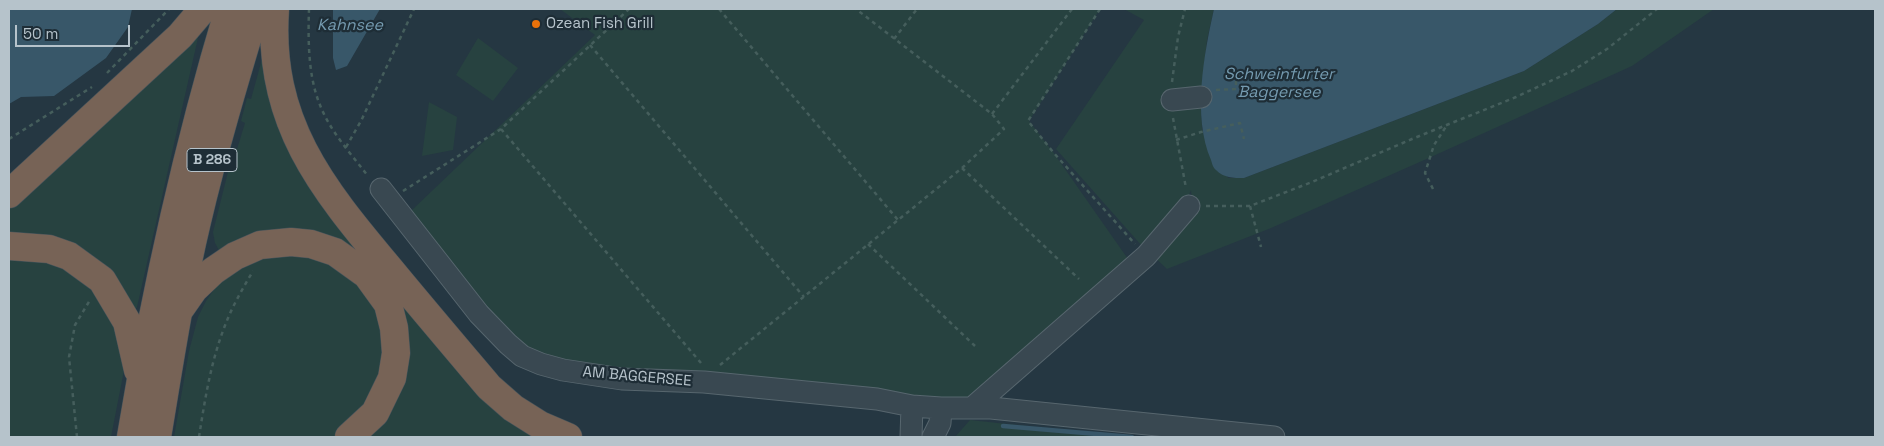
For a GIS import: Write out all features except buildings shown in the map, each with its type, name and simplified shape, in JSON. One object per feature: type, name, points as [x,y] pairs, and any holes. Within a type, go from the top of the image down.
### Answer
[{"type":"highway","points":[[9,194],[180,36],[203,9]]},
{"type":"highway","name":"B 286","points":[[131,437],[140,382],[174,216],[229,9]]},
{"type":"highway","name":"B 286","points":[[157,437],[177,313],[197,222],[220,129],[256,9]]},
{"type":"highway","points":[[275,9],[273,35],[277,75],[292,127],[309,162],[334,202],[489,387],[513,408],[540,425],[568,437]]},
{"type":"highway","points":[[177,313],[194,290],[213,271],[235,256],[260,245],[290,242],[310,244],[336,252],[367,275],[388,304],[394,328],[396,353],[392,378],[375,412],[349,437]]},
{"type":"highway","points":[[9,246],[49,249],[69,256],[102,280],[127,322],[140,382]]},
{"type":"street","points":[[1172,100],[1206,93]]},
{"type":"street","name":"AM BAGGERSEE","points":[[385,195],[479,314],[522,356],[541,364],[590,375],[666,382],[707,378],[877,399],[912,406],[991,408],[1274,437]]},
{"type":"street","points":[[972,408],[1146,256],[1189,206]]},
{"type":"street","points":[[911,437],[912,406]]},
{"type":"street","points":[[933,437],[940,422],[941,408]]},
{"type":"path","points":[[100,79],[169,9]]},
{"type":"path","points":[[309,9],[308,31],[314,85],[320,106],[346,147],[373,183],[385,195],[501,129],[629,9]]},
{"type":"path","points":[[346,147],[361,120],[414,9]]},
{"type":"path","points":[[719,9],[898,220]]},
{"type":"path","points":[[501,129],[707,378],[962,168],[1004,129],[992,114],[856,9]]},
{"type":"path","points":[[894,39],[917,9]]},
{"type":"path","points":[[992,114],[1072,9]]},
{"type":"path","points":[[1100,9],[1028,121],[1053,152],[1146,256]]},
{"type":"path","points":[[1185,9],[1171,75],[1173,126],[1189,206],[1250,206],[1312,182],[1572,71],[1607,49],[1657,9]]},
{"type":"path","points":[[590,45],[804,297]]},
{"type":"path","points":[[1206,93],[1236,89],[1236,77]]},
{"type":"path","points":[[9,139],[94,86]]},
{"type":"path","points":[[1176,140],[1201,132],[1240,124],[1244,139]]},
{"type":"path","points":[[1433,189],[1425,172],[1434,145],[1448,124]]},
{"type":"path","points":[[962,168],[1079,279]]},
{"type":"path","points":[[1250,206],[1261,246]]},
{"type":"path","points":[[199,437],[213,363],[226,323],[245,284],[269,244]]},
{"type":"path","points":[[868,244],[975,346]]},
{"type":"path","points":[[77,437],[69,357],[76,325],[102,280]]},
{"type":"green space","points":[[560,9],[1100,9],[1029,121],[1128,259],[972,401],[571,366],[528,351],[485,311],[411,211],[595,35]]},
{"type":"green space","points":[[1124,9],[1214,9],[1207,40],[1201,97],[1202,128],[1228,178],[1244,178],[1524,71],[1598,24],[1617,9],[1714,9],[1632,66],[1271,228],[1167,269],[1149,252],[1193,213],[1191,190],[1182,212],[1142,246],[1056,149],[1144,20]]},
{"type":"green space","points":[[200,29],[135,310],[125,297],[9,239],[9,208],[177,54]]},
{"type":"green space","points":[[478,38],[518,68],[493,101],[456,75]]},
{"type":"green space","points":[[264,52],[285,132],[547,437],[369,437],[377,429],[406,345],[340,244],[220,252],[215,243],[213,232],[234,148],[237,149],[245,123],[241,121],[247,98],[251,99]]},
{"type":"green space","points":[[429,102],[457,117],[453,150],[422,156]]},
{"type":"green space","points":[[294,251],[353,273],[384,323],[385,373],[343,437],[174,437],[189,351],[198,317],[206,301],[218,284],[252,260]]},
{"type":"green space","points":[[9,258],[51,262],[75,272],[108,303],[126,360],[111,437],[9,437]]},
{"type":"green space","points":[[970,420],[1127,437],[955,437]]},
{"type":"water","points":[[9,9],[132,9],[128,27],[106,58],[54,96],[21,97],[9,104]]},
{"type":"water","name":"Kahnsee","points":[[333,9],[380,9],[347,66],[336,70],[333,58]]},
{"type":"water","name":"Schweinfurter Baggersee","points":[[1214,9],[1617,9],[1598,24],[1524,71],[1244,178],[1232,178],[1219,173],[1215,169],[1205,143],[1202,124],[1201,105],[1204,65]]},
{"type":"waterway","points":[[1003,426],[1132,437]]},
{"type":"place","name":"Ozean Fish Grill","points":[[536,24]]}]
